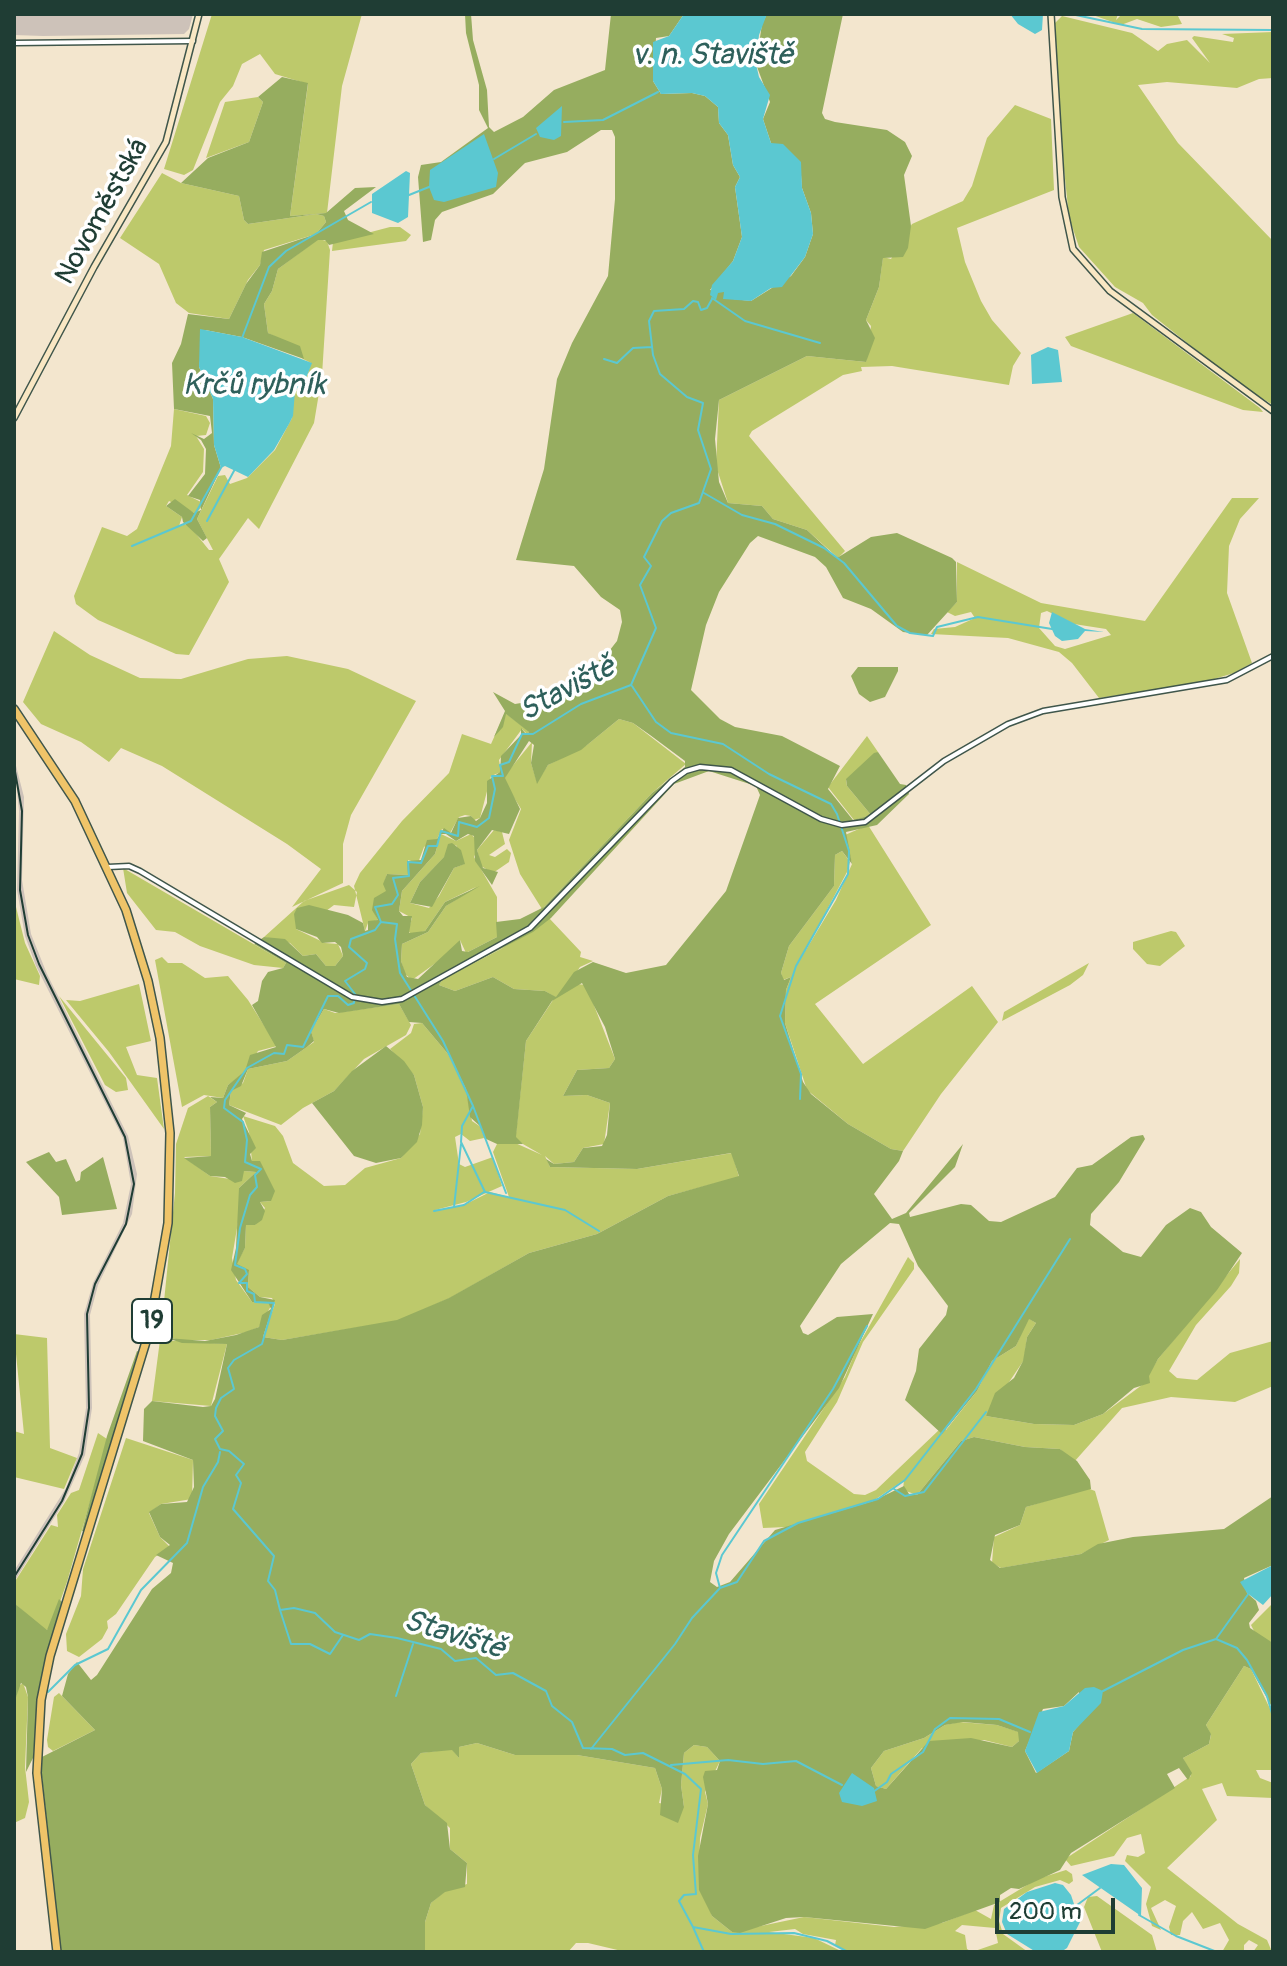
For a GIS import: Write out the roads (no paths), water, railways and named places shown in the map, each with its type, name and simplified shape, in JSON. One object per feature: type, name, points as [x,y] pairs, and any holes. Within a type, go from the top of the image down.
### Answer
[{"type":"main road","name":"Novoměstská","points":[[14,418],[94,267],[162,150],[179,105],[199,14]]},
{"type":"main road","points":[[1051,14],[1062,197],[1073,249],[1110,291],[1273,411]]},
{"type":"main road","name":"19","points":[[14,709],[75,801],[108,867],[148,981],[167,1090],[170,1189],[163,1266],[149,1332],[50,1656],[41,1700],[37,1773],[57,1952]]},
{"type":"street","points":[[14,43],[193,41]]},
{"type":"street","points":[[108,867],[129,866],[140,871],[352,997],[382,1002],[402,999],[530,928],[672,781],[686,771],[700,767],[731,770],[821,819],[842,825],[865,822],[944,761],[1008,724],[1043,711],[1227,680],[1273,656]]},
{"type":"water","name":"v. n. Staviště","points":[[684,14],[767,14],[759,35],[756,64],[759,77],[770,95],[763,119],[771,143],[783,144],[801,162],[802,188],[811,213],[813,234],[805,257],[782,287],[771,288],[751,301],[723,299],[724,292],[718,293],[716,300],[710,295],[712,285],[733,261],[742,237],[735,187],[740,177],[733,165],[728,135],[719,123],[718,107],[705,96],[692,93],[661,94],[653,81],[653,42],[669,36]]},
{"type":"water","points":[[1010,14],[1043,14],[1042,30],[1035,34],[1018,24]]},
{"type":"water","points":[[562,106],[561,136],[554,140],[540,137],[536,128]]},
{"type":"water","points":[[484,134],[498,173],[496,187],[444,202],[434,200],[429,187],[430,170]]},
{"type":"water","points":[[406,171],[410,173],[408,217],[398,223],[372,213],[372,194]]},
{"type":"water","name":"Krčů rybník","points":[[200,329],[242,337],[312,363],[306,378],[295,391],[293,416],[289,424],[274,450],[248,477],[225,466],[221,468],[214,445],[213,399],[199,367]]},
{"type":"water","points":[[1048,347],[1058,350],[1062,382],[1032,384],[1031,355]]},
{"type":"water","points":[[1052,612],[1085,629],[1104,632],[1085,631],[1078,639],[1062,641],[1055,636],[1049,623]]},
{"type":"water","points":[[1273,1565],[1273,1594],[1263,1605],[1247,1593],[1240,1582]]},
{"type":"water","points":[[1094,1687],[1103,1691],[1101,1703],[1073,1732],[1069,1751],[1037,1773],[1025,1751],[1039,1712],[1064,1706],[1085,1688]]},
{"type":"water","points":[[852,1773],[874,1788],[877,1801],[862,1806],[842,1802],[839,1793]]},
{"type":"water","points":[[1111,1864],[1124,1865],[1142,1888],[1141,1916],[1082,1875]]},
{"type":"water","points":[[1055,1883],[1063,1885],[1071,1895],[1080,1922],[1067,1948],[1061,1952],[1036,1952],[1007,1934],[1002,1922],[1004,1909],[1027,1892]]},
{"type":"waterway","points":[[1071,14],[1142,29],[1273,30]]},
{"type":"waterway","points":[[564,122],[603,120],[658,92]]},
{"type":"waterway","points":[[494,159],[536,134]]},
{"type":"waterway","points":[[409,195],[429,187]]},
{"type":"waterway","points":[[242,338],[269,267],[286,251],[371,202]]},
{"type":"waterway","points":[[712,298],[745,321],[820,343]]},
{"type":"waterway","name":"Staviště","points":[[712,299],[707,308],[701,310],[698,302],[693,301],[684,309],[654,311],[649,321],[653,355],[660,374],[687,397],[703,403],[698,430],[711,469],[699,503],[671,513],[662,521],[644,557],[651,566],[640,585],[656,628],[631,685],[581,704],[533,734],[522,734],[509,762],[500,765],[503,776],[492,776],[495,789],[489,818],[477,827],[459,822],[458,836],[441,831],[437,846],[428,846],[421,863],[408,862],[409,876],[393,878],[398,895],[392,904],[375,907],[381,922],[375,930],[351,939],[349,947],[367,963],[365,969],[345,981],[355,994],[354,1003],[348,1005],[338,996],[328,996],[303,1047],[287,1045],[284,1054],[274,1053],[247,1068],[225,1100],[224,1108],[243,1122],[247,1140],[245,1162],[261,1169],[255,1175],[257,1187],[250,1195],[240,1228],[235,1265],[245,1269],[247,1274],[239,1283],[247,1283],[247,1291],[254,1294],[255,1302],[274,1303],[262,1344],[234,1360],[228,1368],[234,1389],[221,1398],[216,1408],[215,1416],[223,1431],[215,1439],[220,1449],[229,1451],[244,1464],[236,1475],[241,1483],[233,1509],[274,1556],[268,1581],[275,1590],[280,1610],[294,1608],[315,1613],[335,1632],[359,1640],[370,1634],[397,1638],[441,1649],[455,1661],[476,1658],[496,1675],[513,1673],[546,1691],[552,1706],[572,1722],[583,1748],[612,1749],[625,1755],[643,1753],[685,1774],[701,1789],[693,1855],[696,1894],[684,1895],[679,1901],[693,1927],[731,1934],[794,1933],[827,1941],[848,1952]]},
{"type":"waterway","points":[[604,359],[617,363],[633,348],[652,347]]},
{"type":"waterway","points":[[132,546],[191,521],[222,466]]},
{"type":"waterway","points":[[207,521],[235,469]]},
{"type":"waterway","points":[[704,493],[742,515],[775,524],[824,548],[844,563],[897,626],[910,633],[933,636],[937,627],[978,617],[1052,629]]},
{"type":"waterway","points":[[632,686],[656,722],[671,733],[723,744],[769,774],[831,804],[837,814],[849,851],[848,874],[796,966],[780,1016],[801,1074],[800,1099]]},
{"type":"waterway","points":[[381,922],[397,924],[395,939],[400,973],[443,1041],[473,1106],[462,1126],[461,1142],[485,1192],[565,1210],[599,1231]]},
{"type":"waterway","points":[[473,1106],[506,1193]]},
{"type":"waterway","points":[[454,1207],[461,1144]]},
{"type":"waterway","points":[[434,1211],[464,1205],[484,1192]]},
{"type":"waterway","points":[[591,1749],[675,1644],[692,1618],[720,1588],[737,1582],[764,1541],[798,1523],[878,1499],[905,1480],[976,1389],[1070,1239]]},
{"type":"waterway","points":[[720,1588],[716,1573],[722,1555],[833,1389],[867,1326]]},
{"type":"waterway","points":[[894,1489],[905,1496],[924,1492],[986,1412]]},
{"type":"waterway","points":[[48,1692],[75,1665],[108,1649],[141,1590],[187,1543],[203,1487],[218,1462],[220,1452]]},
{"type":"waterway","points":[[1103,1691],[1183,1650],[1216,1639],[1249,1593]]},
{"type":"waterway","points":[[280,1610],[291,1644],[310,1644],[330,1654],[343,1635]]},
{"type":"waterway","points":[[1216,1639],[1237,1648],[1247,1660],[1267,1696],[1273,1717]]},
{"type":"waterway","points":[[396,1696],[413,1644]]},
{"type":"waterway","points":[[873,1792],[887,1782],[891,1774],[923,1752],[935,1729],[950,1718],[999,1719],[1030,1732]]},
{"type":"waterway","points":[[671,1765],[728,1760],[763,1764],[796,1761],[842,1785]]},
{"type":"waterway","points":[[1073,1908],[1100,1888]]},
{"type":"waterway","points":[[1139,1915],[1176,1936],[1217,1952]]},
{"type":"waterway","points":[[693,1927],[704,1952]]},
{"type":"railway","points":[[14,766],[22,811],[20,890],[28,935],[39,964],[125,1137],[134,1184],[126,1224],[95,1284],[87,1314],[89,1408],[82,1454],[62,1501],[14,1577]]}]
